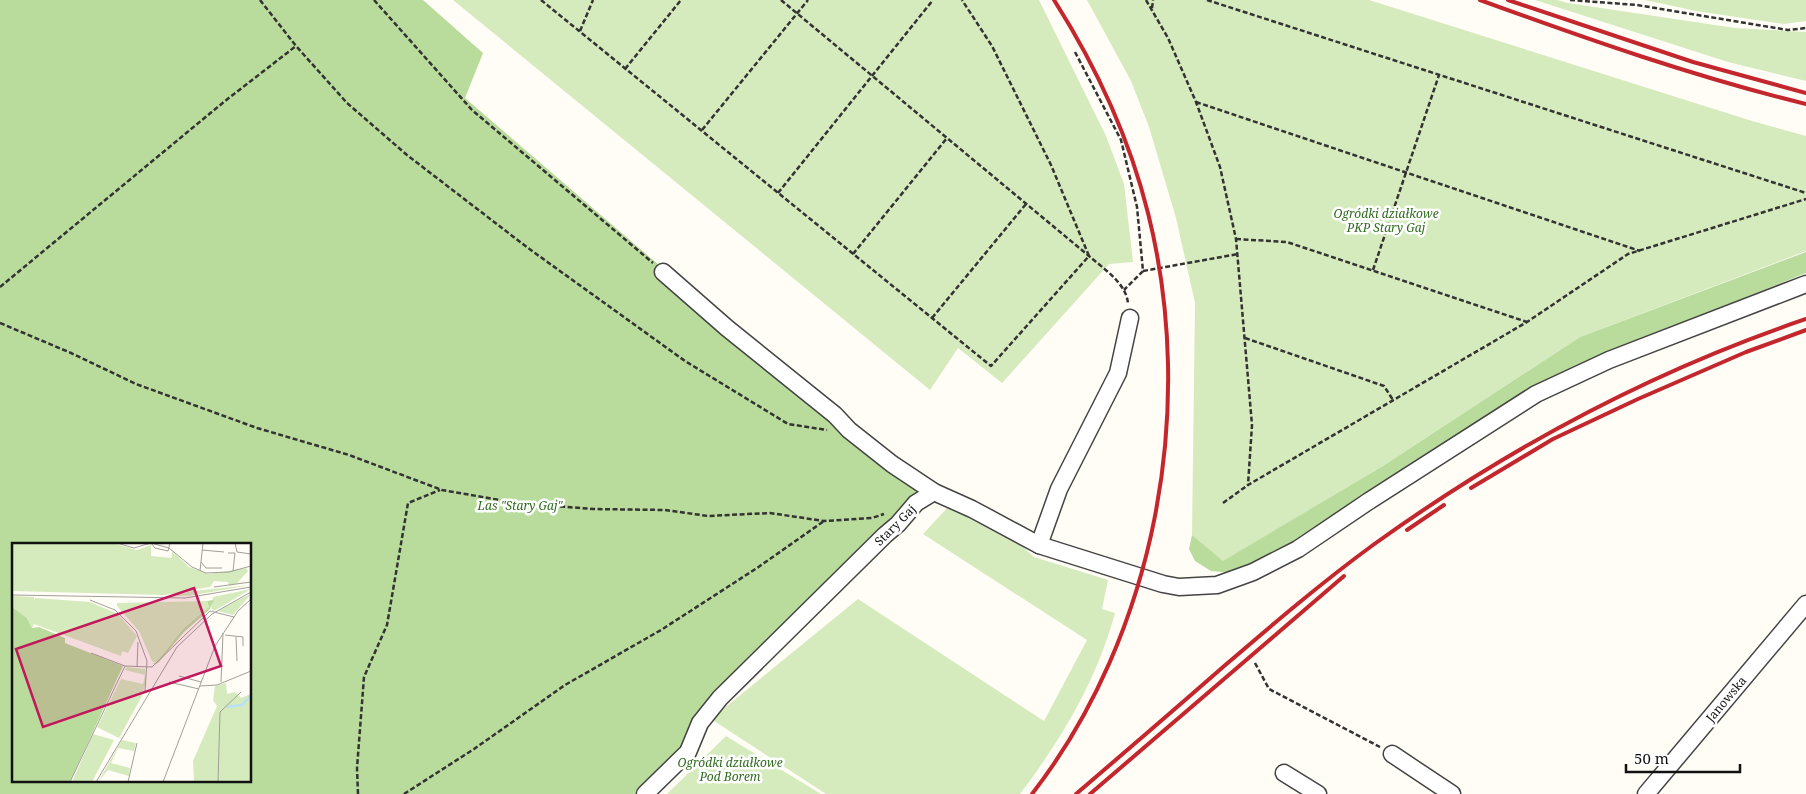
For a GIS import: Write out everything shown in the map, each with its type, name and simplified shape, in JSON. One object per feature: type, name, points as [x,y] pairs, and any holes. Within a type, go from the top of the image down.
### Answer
[{"type":"street","points":[[663,272],[727,328],[835,415],[849,430],[900,470],[934,492],[972,509],[1039,545],[1163,584],[1195,587],[1217,586],[1237,579],[1298,549],[1376,496],[1536,394],[1609,360],[1806,284]]},
{"type":"street","points":[[1039,545],[1059,489],[1118,372],[1130,318]]},
{"type":"street","name":"Stary Gaj","points":[[645,794],[688,752],[700,723],[720,698],[898,524],[916,503],[934,492]]},
{"type":"street","name":"Janowska","points":[[1646,794],[1806,604]]},
{"type":"street","points":[[1392,754],[1452,794]]},
{"type":"street","points":[[1284,773],[1318,794]]},
{"type":"path","points":[[260,0],[296,46],[347,103],[407,155],[528,248],[685,361],[788,424],[828,430],[849,430]]},
{"type":"path","points":[[374,0],[472,110],[663,272]]},
{"type":"path","points":[[541,0],[990,366],[1089,256]]},
{"type":"path","points":[[580,32],[593,0]]},
{"type":"path","points":[[625,69],[681,0]]},
{"type":"path","points":[[781,0],[1089,256],[1128,295],[1130,318]]},
{"type":"path","points":[[701,131],[808,0]]},
{"type":"path","points":[[778,193],[933,0]]},
{"type":"path","points":[[962,0],[992,46],[1051,164],[1089,256]]},
{"type":"path","points":[[1146,0],[1168,38],[1196,102],[1220,167],[1236,238],[1252,425],[1248,485]]},
{"type":"path","points":[[1152,9],[1153,0]]},
{"type":"path","points":[[1207,0],[1806,193]]},
{"type":"path","points":[[1570,0],[1636,5],[1788,30],[1806,28]]},
{"type":"path","points":[[0,286],[225,101],[296,46]]},
{"type":"path","points":[[1076,52],[1121,140],[1137,207],[1143,271]]},
{"type":"path","points":[[1373,271],[1439,75]]},
{"type":"path","points":[[1196,102],[1642,251]]},
{"type":"path","points":[[853,254],[947,138]]},
{"type":"path","points":[[1223,503],[1248,485],[1527,322],[1628,254],[1806,199]]},
{"type":"path","points":[[932,318],[1026,204]]},
{"type":"path","points":[[1236,238],[1287,242],[1527,322]]},
{"type":"path","points":[[1124,290],[1143,271],[1238,254]]},
{"type":"path","points":[[0,323],[71,353],[136,384],[257,428],[349,455],[442,490],[517,503],[593,509],[665,510],[708,516],[770,513],[824,521],[872,518],[889,512]]},
{"type":"path","points":[[1245,338],[1384,386],[1393,400]]},
{"type":"path","points":[[358,794],[357,768],[364,677],[387,625],[408,503],[442,490]]},
{"type":"path","points":[[404,794],[474,749],[565,686],[669,625],[757,568],[824,521]]},
{"type":"path","points":[[1255,663],[1269,689],[1392,754]]},
{"type":"green space","name":"Las \"Stary Gaj\"","points":[[0,0],[423,0],[483,53],[465,98],[917,490],[884,529],[638,794],[0,794]]},
{"type":"green space","points":[[453,0],[1039,0],[1106,136],[1124,184],[1133,262],[1109,264],[1002,383],[958,348],[930,390]]},
{"type":"green space","name":"Ogródki działkowe PKP Stary Gaj","points":[[1087,0],[1369,0],[1752,121],[1806,136],[1806,251],[1580,337],[1383,466],[1223,562],[1192,535],[1195,303],[1176,218],[1149,127],[1131,81]]},
{"type":"green space","points":[[1535,0],[1557,0],[1735,28],[1806,32],[1806,81],[1728,62]]},
{"type":"green space","points":[[1645,0],[1806,0],[1806,21],[1784,24],[1696,11]]},
{"type":"green space","points":[[1806,252],[1806,273],[1574,366],[1536,388],[1291,546],[1234,573],[1211,571],[1195,561],[1189,549],[1192,535],[1223,561],[1383,466],[1580,337]]},
{"type":"green space","points":[[948,507],[993,529],[1023,547],[1034,557],[1108,580],[1102,609],[1115,613],[1098,662],[1063,731],[1020,794],[826,794],[711,719],[858,599],[1044,721],[1087,640],[923,534]]},
{"type":"green space","name":"Ogródki działkowe Pod Borem","points":[[726,736],[821,794],[667,794]]},
{"type":"railway","points":[[1032,794],[1075,731],[1109,663],[1136,591],[1155,517],[1166,440],[1168,364],[1162,287],[1148,213],[1131,157],[1110,103],[1084,50],[1054,0]]},
{"type":"railway","points":[[1480,0],[1682,70],[1806,104]]},
{"type":"railway","points":[[1508,0],[1693,62],[1806,93]]},
{"type":"railway","points":[[1076,794],[1297,604],[1354,559],[1423,510],[1527,445],[1636,388],[1692,363],[1806,319]]},
{"type":"railway","points":[[1471,488],[1553,439],[1638,399],[1746,352],[1806,330]]},
{"type":"railway","points":[[1407,530],[1444,505]]},
{"type":"railway","points":[[1090,794],[1344,576]]}]
